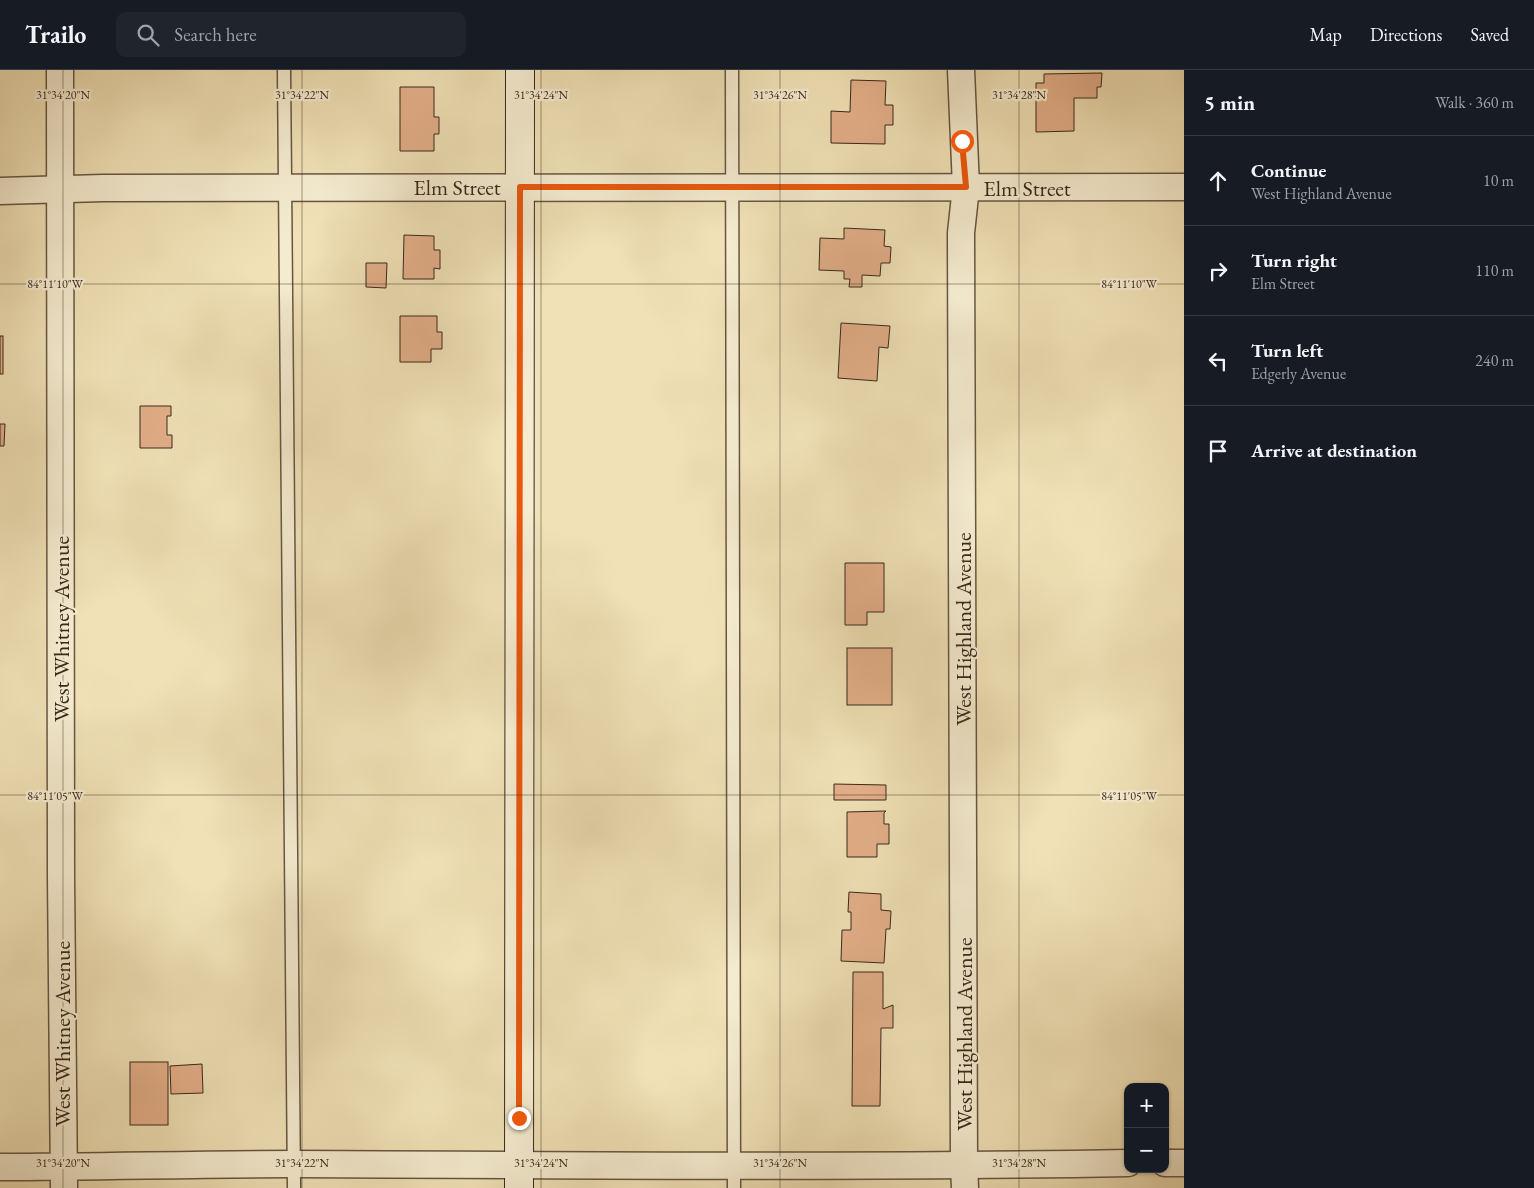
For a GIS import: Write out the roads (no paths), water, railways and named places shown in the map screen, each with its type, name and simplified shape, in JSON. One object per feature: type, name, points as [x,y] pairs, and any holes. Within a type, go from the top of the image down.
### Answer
[{"type":"street","name":"West Whitney Avenue","points":[[60,70],[60,877],[64,1178]]},
{"type":"street","points":[[519,1177],[520,70]]},
{"type":"street","name":"West Highland Avenue","points":[[961,70],[962,141],[966,187],[960,233],[964,1177]]},
{"type":"street","name":"Elm Street","points":[[0,190],[520,187],[966,187],[1020,189],[1184,187]]},
{"type":"street","points":[[1169,1162],[1184,1162]]},
{"type":"street","points":[[0,1167],[64,1178],[294,1176],[964,1177],[1124,1163]]},
{"type":"lane","points":[[284,70],[294,1176]]},
{"type":"lane","points":[[732,70],[734,1176]]}]
